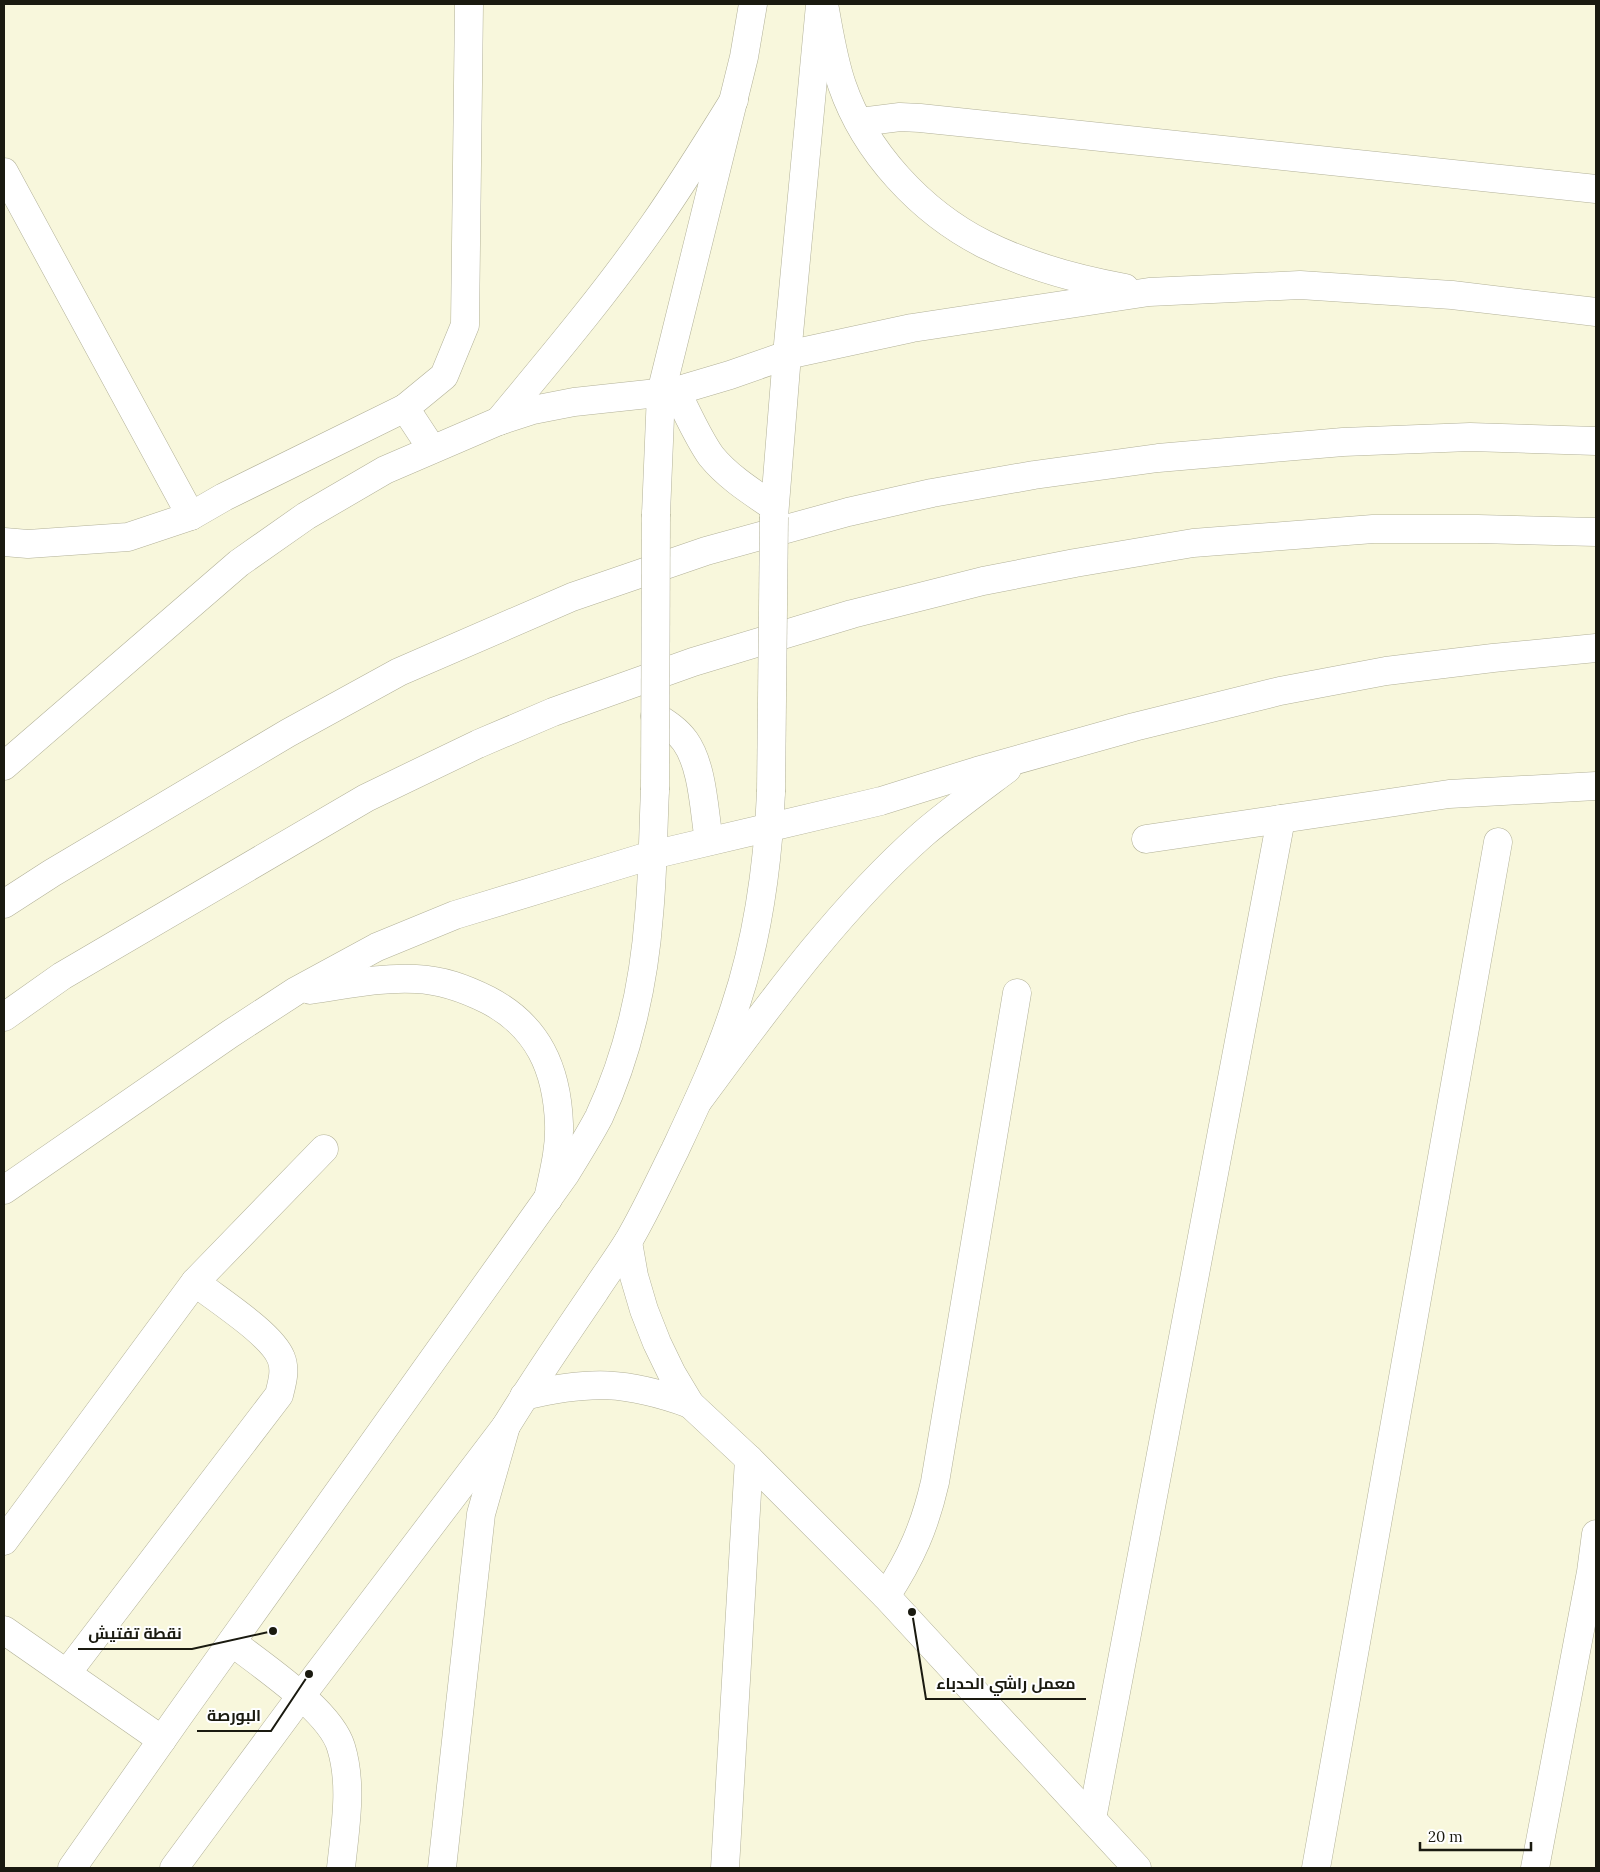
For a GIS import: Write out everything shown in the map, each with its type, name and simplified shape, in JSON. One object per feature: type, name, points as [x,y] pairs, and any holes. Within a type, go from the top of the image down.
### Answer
[{"type":"main road","points":[[4,542],[28,544],[128,537],[191,516],[224,497],[405,408],[444,376],[465,325],[469,4]]},
{"type":"main road","points":[[72,1868],[548,1200],[598,1117],[626,1044],[636,1006],[650,916],[655,790],[656,514],[669,392],[744,57],[753,4]]},
{"type":"main road","points":[[822,4],[831,46],[843,86],[860,122],[874,147],[892,170],[935,212],[984,244],[1036,266],[1090,282],[1149,292]]},
{"type":"main road","points":[[174,1868],[301,1696],[506,1426],[524,1396],[628,1242],[698,1101],[736,1007],[760,908],[769,828],[774,512],[787,355],[822,4]]},
{"type":"main road","points":[[499,421],[622,268],[658,217],[734,100]]},
{"type":"main road","points":[[860,122],[900,117],[920,118],[1596,189]]},
{"type":"main road","points":[[4,172],[191,516]]},
{"type":"main road","points":[[4,766],[239,563],[306,516],[385,470],[499,421],[533,410],[574,402],[669,392],[730,375],[787,355],[912,328],[1149,292],[1300,285],[1452,295],[1596,312]]},
{"type":"main road","points":[[669,392],[698,433],[711,456],[728,474],[774,512]]},
{"type":"main road","points":[[405,408],[432,449]]},
{"type":"main road","points":[[4,904],[52,873],[279,738],[398,672],[572,597],[706,550],[848,512],[932,493],[1034,475],[1158,458],[1343,442],[1470,437],[1596,441]]},
{"type":"main road","points":[[4,1016],[62,976],[366,798],[478,744],[553,712],[702,659],[852,614],[983,581],[1194,543],[1373,529],[1596,532]]},
{"type":"main road","points":[[4,1190],[222,1040],[296,992],[377,947],[456,914],[652,855],[882,801],[1134,727],[1280,690],[1386,671],[1596,648]]},
{"type":"main road","points":[[655,716],[671,727],[685,741],[694,759],[710,841]]},
{"type":"main road","points":[[698,1101],[790,977],[886,869],[923,834],[956,807],[1024,758]]},
{"type":"main road","points":[[1146,839],[1449,794],[1596,786]]},
{"type":"main road","points":[[1092,1819],[1281,819]]},
{"type":"main road","points":[[1316,1868],[1498,842]]},
{"type":"main road","points":[[296,992],[380,980],[415,979],[443,982],[468,990],[517,1019],[538,1042],[549,1066],[556,1094],[559,1125],[558,1144],[548,1200]]},
{"type":"main road","points":[[886,1596],[903,1570],[917,1542],[928,1513],[935,1482],[1016,994]]},
{"type":"main road","points":[[4,1541],[194,1282],[324,1149]]},
{"type":"main road","points":[[628,1242],[634,1276],[647,1318],[668,1366],[690,1404],[749,1459],[886,1596],[1137,1868]]},
{"type":"main road","points":[[67,1673],[279,1395],[284,1377],[282,1359],[273,1342],[194,1282]]},
{"type":"main road","points":[[524,1396],[557,1388],[591,1384],[633,1388],[658,1393],[690,1404]]},
{"type":"main road","points":[[442,1868],[481,1514],[506,1426]]},
{"type":"main road","points":[[725,1868],[749,1459]]},
{"type":"main road","points":[[1535,1868],[1594,1573],[1596,1534]]},
{"type":"main road","points":[[4,1630],[162,1740]]},
{"type":"main road","points":[[232,1642],[301,1696],[323,1717],[340,1745],[347,1774],[347,1811],[341,1868]]},
{"type":"place","name":"معمل راشي الحدباء","points":[[912,1612]]},
{"type":"place","name":"نقطة تفتيش","points":[[273,1631]]},
{"type":"place","name":"البورصة","points":[[309,1674]]}]
